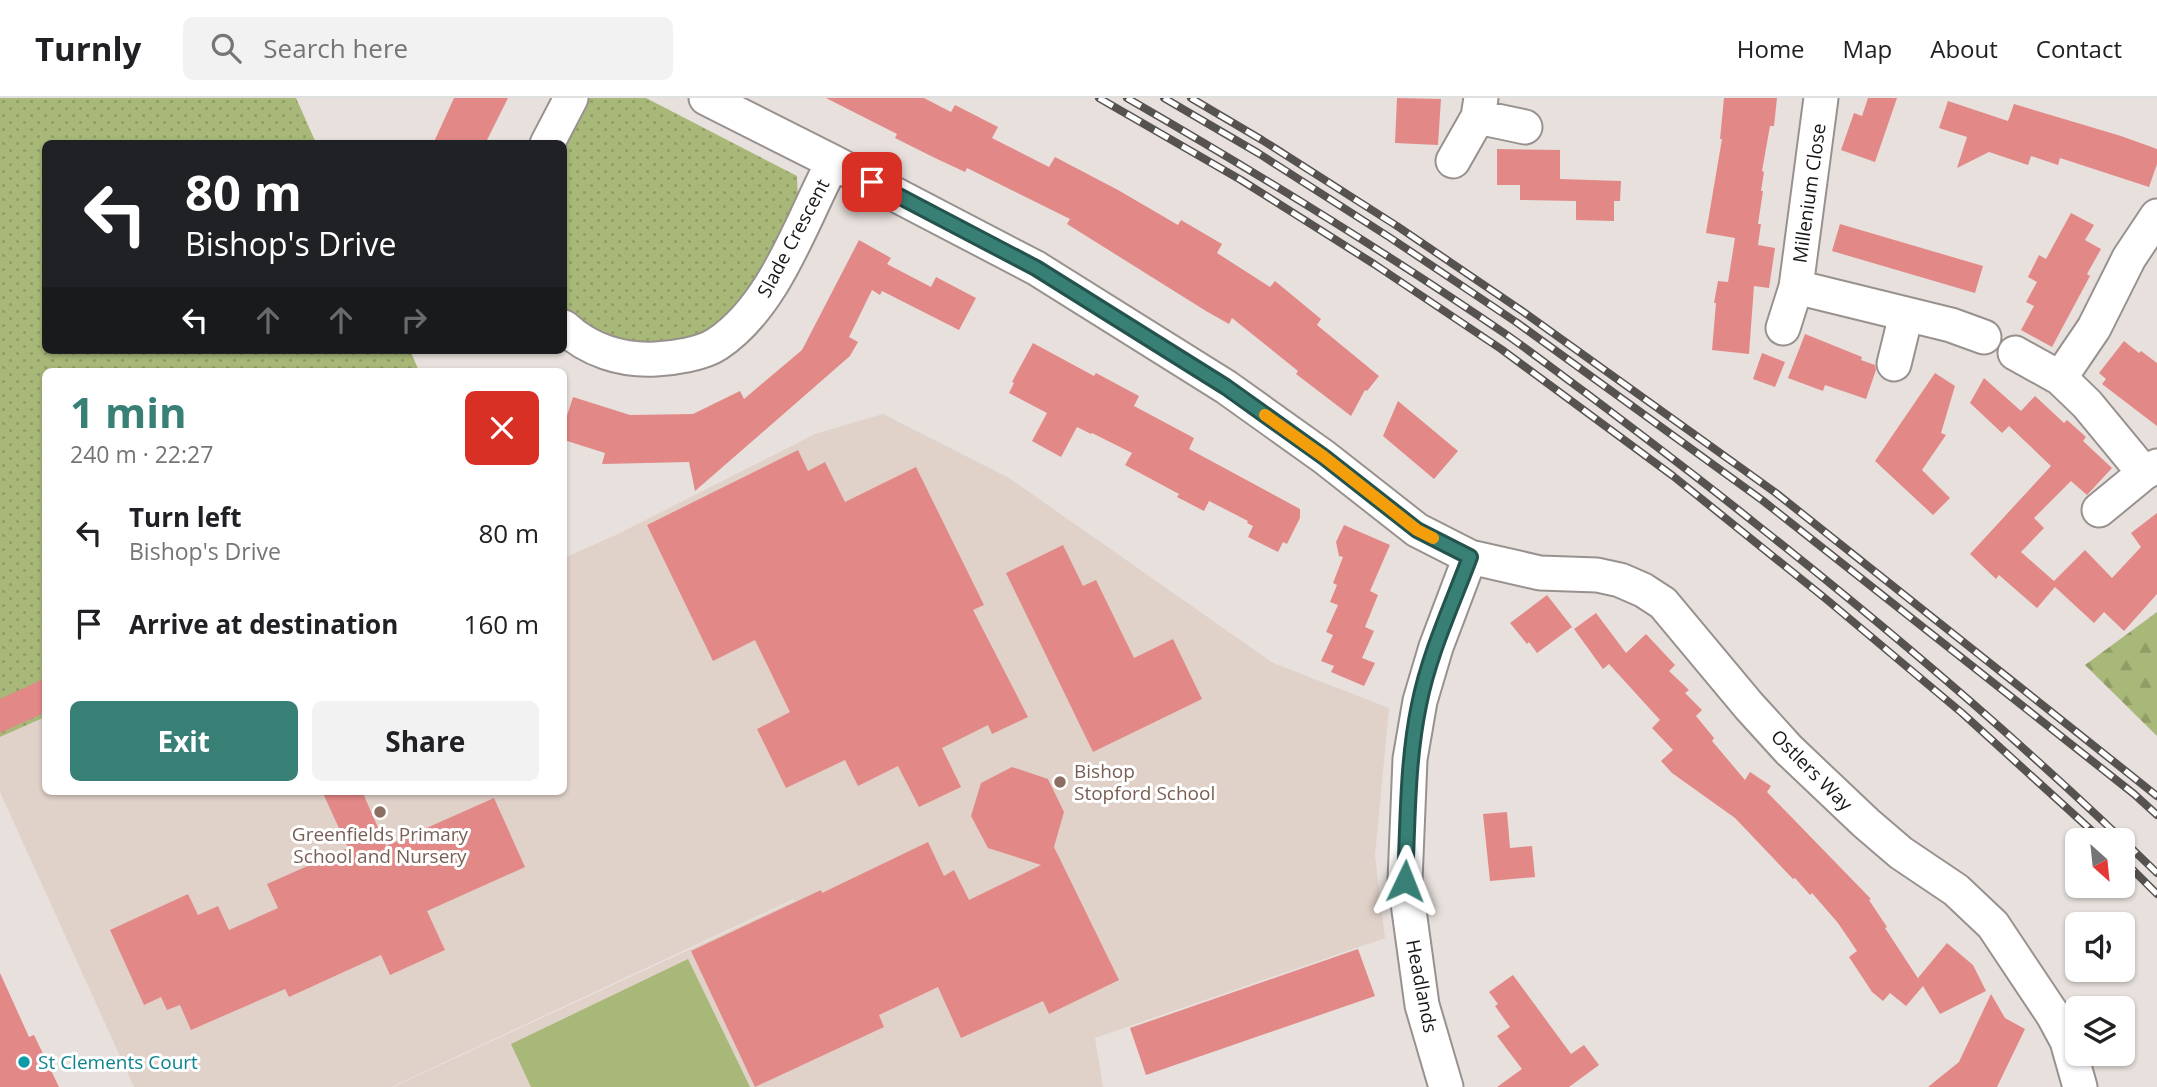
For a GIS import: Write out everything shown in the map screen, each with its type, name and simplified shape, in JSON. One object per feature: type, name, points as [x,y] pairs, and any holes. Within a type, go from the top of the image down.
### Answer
[{"type":"street","points":[[549,140],[570,98]]},
{"type":"street","name":"Ostlers Way","points":[[706,98],[1036,268],[1226,387],[1324,457],[1417,530],[1470,557],[1540,573],[1597,575],[1620,580],[1663,603],[1749,706],[1799,759],[1901,853],[1956,890],[1993,925],[2053,1015],[2067,1041],[2080,1087]]},
{"type":"street","name":"Millenium Close","points":[[1783,328],[1796,287],[1821,98]]},
{"type":"street","points":[[1453,161],[1479,107],[1525,127]]},
{"type":"street","name":"Slade Crescent","points":[[567,329],[598,351],[639,360],[675,358],[716,345],[742,324],[770,289],[833,162]]},
{"type":"street","points":[[2060,378],[2094,328],[2129,258],[2157,216]]},
{"type":"street","name":"Millenium Close","points":[[1796,287],[1951,325],[1984,337]]},
{"type":"street","points":[[1894,364],[1906,315]]},
{"type":"street","points":[[2015,353],[2060,378],[2151,469],[2099,510]]},
{"type":"street","name":"Headlands","points":[[1446,1087],[1423,1005],[1405,881],[1410,759],[1420,701],[1436,647],[1470,557]]},
{"type":"shaded area","name":"Bishop Stopford School","points":[[883,414],[1009,478],[1273,663],[1389,708],[1375,856],[1385,938],[1095,1038],[1103,1087],[393,1087],[794,899],[391,1087],[134,1087],[0,792],[0,737],[42,718],[42,795],[567,795],[567,557],[618,534],[815,434]]},
{"type":"green space","points":[[0,98],[296,98],[315,140],[42,140],[42,354],[412,354],[418,368],[42,368],[42,718],[0,737]]},
{"type":"green space","points":[[587,98],[646,98],[797,176],[798,202],[758,283],[718,327],[675,346],[624,346],[569,316],[566,140]]},
{"type":"green space","points":[[2157,612],[2157,736],[2085,665]]},
{"type":"green space","points":[[688,959],[750,1087],[531,1087],[511,1044]]},
{"type":"building","points":[[454,98],[508,98],[487,140],[435,140]]},
{"type":"building","points":[[826,98],[924,98],[951,112],[955,105],[998,127],[992,138],[1049,167],[1055,157],[1178,225],[1181,220],[1222,244],[1217,253],[1270,287],[1275,281],[1321,319],[1317,325],[1379,376],[1367,391],[1365,390],[1351,416],[1296,374],[1298,371],[1232,318],[1229,324],[1206,311],[1067,224],[1070,219],[967,168],[965,172],[935,158],[895,138],[897,134]]},
{"type":"building","points":[[1397,98],[1441,99],[1438,145],[1395,143]]},
{"type":"building","points":[[1724,98],[1777,98],[1774,126],[1770,126],[1762,171],[1763,191],[1758,224],[1761,224],[1758,245],[1775,248],[1769,288],[1754,286],[1749,354],[1712,350],[1718,281],[1728,282],[1735,238],[1706,233],[1722,139]]},
{"type":"building","points":[[1868,98],[1897,98],[1875,162],[1841,150],[1854,113],[1862,116]]},
{"type":"building","points":[[1948,101],[2008,121],[2014,104],[2157,149],[2157,164],[2149,187],[2060,158],[2058,165],[2031,156],[2028,165],[1989,152],[1957,168],[1967,137],[1939,128]]},
{"type":"building","points":[[1497,149],[1560,150],[1560,179],[1621,181],[1620,201],[1614,201],[1614,221],[1576,220],[1576,201],[1520,200],[1520,185],[1497,185]]},
{"type":"building","points":[[2071,213],[2094,225],[2085,240],[2101,249],[2087,274],[2090,276],[2052,347],[2021,330],[2034,306],[2026,302],[2037,282],[2028,277],[2039,255],[2046,259]]},
{"type":"building","points":[[1840,224],[1983,266],[1975,293],[1832,251]]},
{"type":"building","points":[[859,240],[891,258],[887,264],[931,287],[936,277],[976,298],[959,330],[882,291],[880,295],[872,290],[849,337],[858,342],[850,356],[695,491],[689,462],[602,464],[605,453],[567,441],[567,416],[573,397],[630,415],[693,414],[740,391],[744,399],[802,350]]},
{"type":"building","points":[[1805,334],[1875,365],[1876,370],[1866,399],[1825,385],[1823,391],[1788,378]]},
{"type":"building","points":[[2124,341],[2157,363],[2157,426],[2102,384],[2106,379],[2099,373]]},
{"type":"building","points":[[1033,343],[1094,376],[1096,373],[1139,396],[1134,406],[1194,438],[1189,449],[1300,509],[1300,518],[1287,544],[1283,542],[1278,552],[1248,537],[1253,526],[1247,523],[1248,521],[1209,501],[1204,511],[1177,497],[1179,494],[1125,465],[1132,453],[1092,433],[1077,427],[1061,457],[1032,441],[1047,413],[1009,393]]},
{"type":"building","points":[[1762,353],[1785,362],[1775,387],[1753,379]]},
{"type":"building","points":[[1935,373],[1955,386],[1941,433],[1946,435],[1922,470],[1950,498],[1933,515],[1875,461]]},
{"type":"building","points":[[1984,378],[2021,411],[2035,396],[2064,423],[2067,420],[2086,437],[2083,441],[2112,468],[2087,495],[2071,481],[2034,518],[2044,528],[2021,552],[2054,581],[2085,550],[2112,578],[2141,547],[2131,533],[2157,513],[2157,594],[2124,631],[2104,612],[2094,623],[2055,587],[2037,608],[1999,575],[1996,579],[1970,554],[2051,466],[2009,426],[2002,433],[1970,403]]},
{"type":"building","points":[[1398,401],[1458,451],[1434,479],[1383,436]]},
{"type":"building","name":"Bishop Stopford School","points":[[798,450],[808,471],[825,462],[845,502],[916,467],[984,605],[973,610],[1028,717],[992,734],[988,725],[942,748],[961,787],[919,807],[898,766],[858,786],[845,760],[786,788],[757,729],[790,712],[755,640],[713,661],[647,525]]},
{"type":"building","points":[[1344,525],[1390,545],[1370,591],[1378,595],[1365,627],[1374,631],[1362,658],[1375,663],[1364,686],[1331,672],[1334,666],[1321,661],[1333,635],[1326,632],[1338,605],[1330,602],[1337,585],[1333,583],[1343,557],[1339,556],[1336,542]]},
{"type":"building","points":[[1063,545],[1083,586],[1096,580],[1134,658],[1173,639],[1202,699],[1093,752],[1006,573]]},
{"type":"building","points":[[1547,595],[1572,627],[1537,653],[1510,623]]},
{"type":"building","points":[[1596,613],[1626,653],[1646,634],[1675,665],[1669,671],[1689,690],[1685,693],[1702,710],[1696,716],[1714,738],[1712,741],[1745,780],[1750,772],[1771,786],[1767,792],[1871,899],[1869,900],[1887,927],[1885,928],[1923,986],[1906,1006],[1890,993],[1883,1001],[1872,992],[1849,957],[1857,951],[1838,923],[1812,893],[1810,895],[1793,879],[1735,818],[1672,773],[1661,761],[1673,750],[1652,728],[1660,720],[1609,664],[1603,669],[1574,629]]},
{"type":"building","points":[[42,680],[42,714],[0,733],[0,699]]},
{"type":"building","points":[[1012,767],[1048,779],[1064,812],[1054,847],[1119,980],[1049,1014],[1043,1001],[961,1038],[938,987],[879,1015],[884,1027],[755,1087],[691,951],[928,842],[944,876],[954,870],[969,900],[1041,865],[988,848],[971,816],[981,783]]},
{"type":"building","points":[[324,795],[364,795],[386,846],[494,798],[525,867],[427,911],[445,950],[390,975],[381,955],[289,997],[285,989],[191,1030],[180,1005],[167,1010],[161,997],[144,1005],[110,930],[188,894],[198,915],[218,906],[229,930],[278,908],[267,884],[348,848]]},
{"type":"building","points":[[1507,812],[1510,848],[1532,846],[1535,877],[1490,881],[1483,814]]},
{"type":"building","points":[[1947,943],[1973,965],[1986,991],[1940,1014],[1918,978]]},
{"type":"building","points":[[1358,949],[1375,996],[1146,1075],[1130,1028]]},
{"type":"building","name":"St Clements Court","points":[[0,973],[29,1037],[34,1035],[59,1087],[0,1087]]},
{"type":"building","points":[[1513,975],[1571,1054],[1584,1045],[1599,1065],[1569,1087],[1497,1087],[1522,1069],[1497,1036],[1510,1027],[1489,992]]},
{"type":"building","points":[[1991,994],[2005,1018],[2025,1029],[1997,1087],[1928,1087],[1959,1062]]},
{"type":"railway","points":[[1099,98],[1241,180],[1501,349],[1673,476],[1826,599],[1962,713],[2089,828]]},
{"type":"railway","points":[[1127,98],[1414,273],[1507,335],[1586,393],[1735,507],[1910,650],[2011,737],[2157,873]]},
{"type":"railway","points":[[1164,98],[1258,153],[1516,322],[1762,500],[2157,815]]},
{"type":"railway","points":[[1191,98],[1397,226],[1525,313],[1776,493],[2157,796]]},
{"type":"railway","points":[[2135,872],[2157,894]]},
{"type":"slow traffic","points":[[1265,415],[1324,457],[1417,530],[1433,538]]},
{"type":"place","name":"Bishop Stopford School","points":[[1060,782]]},
{"type":"place","name":"Greenfields Primary School and Nursery","points":[[380,812]]},
{"type":"place","name":"St Clements Court","points":[[24,1062]]},
{"type":"route","points":[[872,182],[1036,268],[1226,387],[1324,457],[1417,530],[1470,557],[1436,647],[1420,701],[1410,759],[1405,881]]}]
